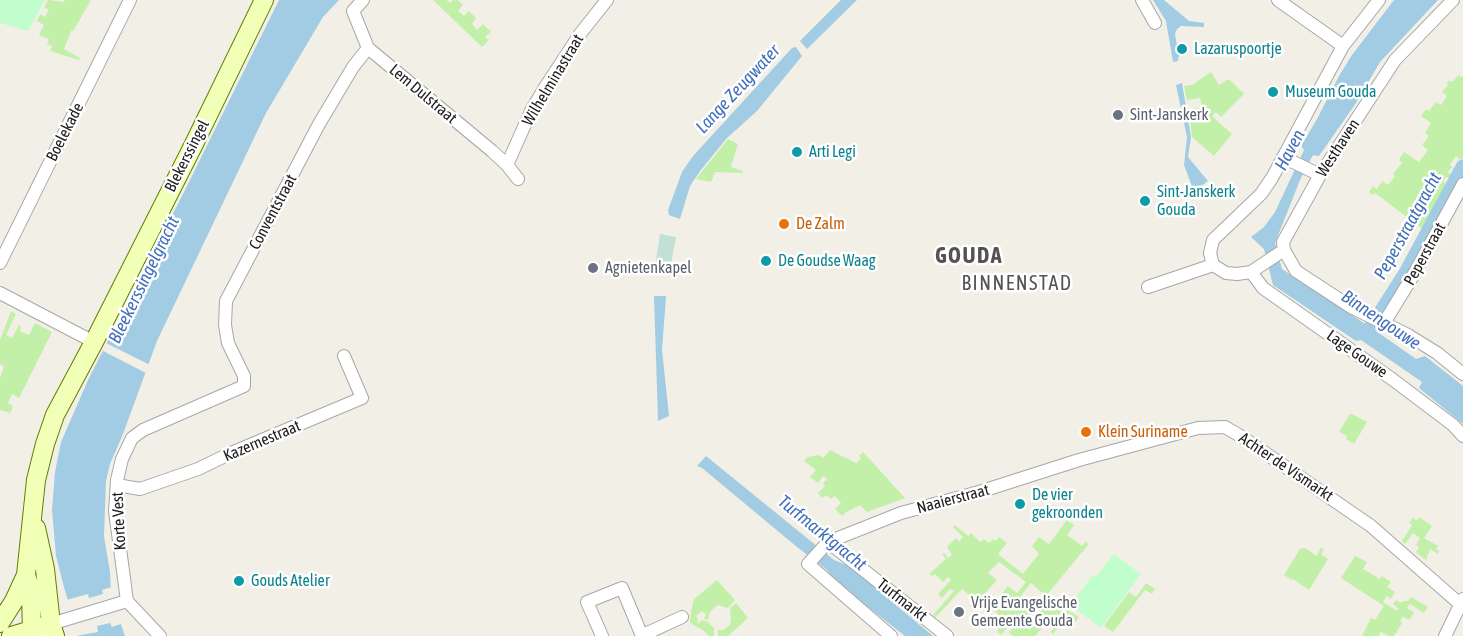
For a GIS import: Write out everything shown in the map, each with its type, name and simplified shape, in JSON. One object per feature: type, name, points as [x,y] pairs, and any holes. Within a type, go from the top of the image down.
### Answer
[{"type":"main road","name":"Blekerssingel","points":[[26,575],[38,467],[55,415],[193,146],[264,0]]},
{"type":"main road","name":"Blekerssingel","points":[[32,512],[45,568],[43,632]]},
{"type":"main road","points":[[0,623],[14,601],[26,575]]},
{"type":"main road","points":[[11,636],[43,632],[26,575]]},
{"type":"street","name":"Boelekade","points":[[0,263],[130,0]]},
{"type":"street","name":"Lem Dulstraat","points":[[363,0],[353,11],[368,48],[507,165],[518,179]]},
{"type":"street","name":"Wilhelminastraat","points":[[507,165],[531,111],[544,89],[577,39],[607,0]]},
{"type":"street","points":[[1142,0],[1155,23]]},
{"type":"street","points":[[1278,0],[1343,46]]},
{"type":"street","points":[[1379,0],[1343,46],[1288,160],[1259,196],[1213,240],[1210,253],[1213,265],[1226,273],[1238,274],[1251,272],[1281,252],[1296,271],[1351,307],[1437,353],[1463,374]]},
{"type":"street","name":"Westhaven","points":[[1281,252],[1285,236],[1302,210],[1315,172],[1395,60],[1453,0]]},
{"type":"street","name":"Conventstraat","points":[[244,386],[244,376],[228,343],[225,325],[226,301],[319,124],[353,67],[368,48]]},
{"type":"street","points":[[1288,160],[1315,172]]},
{"type":"street","name":"Peperstraat","points":[[1377,320],[1414,274],[1463,184]]},
{"type":"street","points":[[1148,287],[1213,265]]},
{"type":"street","name":"Lage Gouwe","points":[[1251,272],[1263,288],[1392,379],[1453,425],[1463,436]]},
{"type":"street","points":[[0,293],[94,342]]},
{"type":"street","name":"Kazernestraat","points":[[117,485],[140,489],[198,469],[362,398],[344,356]]},
{"type":"street","name":"Korte Vest","points":[[122,603],[115,511],[122,459],[132,438],[143,430],[244,386]]},
{"type":"street","name":"Achter de Vismarkt","points":[[1079,460],[1198,428],[1225,427],[1252,443],[1371,526],[1462,602]]},
{"type":"street","name":"Naaierstraat","points":[[825,545],[901,513],[980,492],[1079,460]]},
{"type":"street","name":"Turfmarkt","points":[[891,636],[810,562],[825,545],[947,636]]},
{"type":"street","points":[[602,636],[586,602],[622,588],[642,636],[682,616]]},
{"type":"street","points":[[1445,636],[1462,602]]},
{"type":"street","points":[[43,632],[71,618],[122,603],[160,636]]},
{"type":"green space","points":[[0,0],[45,0],[28,31],[0,23]]},
{"type":"green space","points":[[48,0],[64,2],[65,0],[91,0],[74,30],[71,31],[64,49],[80,58],[79,60],[50,51],[52,46],[47,44],[49,39],[39,35],[44,25],[37,21],[40,14],[45,17],[49,10],[44,7]]},
{"type":"green space","points":[[433,0],[447,0],[450,3],[458,0],[463,5],[458,11],[464,16],[469,11],[476,18],[472,24],[477,30],[483,24],[491,32],[485,37],[489,40],[482,47]]},
{"type":"green space","points":[[1211,72],[1219,85],[1229,79],[1244,94],[1221,117],[1216,112],[1212,116],[1232,134],[1214,156],[1192,137],[1189,110],[1202,107],[1200,98],[1187,100],[1184,86],[1192,85]]},
{"type":"green space","points":[[1459,75],[1463,76],[1463,157],[1461,160],[1456,156],[1450,165],[1456,170],[1451,168],[1448,172],[1451,178],[1446,177],[1443,181],[1447,185],[1424,230],[1375,193],[1373,195],[1369,192],[1373,186],[1377,189],[1382,181],[1388,185],[1402,163],[1399,160],[1404,152],[1419,162],[1428,150],[1422,145],[1429,136],[1425,133],[1431,123],[1421,116],[1426,109],[1429,111],[1436,102],[1441,105],[1447,96],[1442,92],[1448,85],[1447,83],[1449,80],[1452,82]]},
{"type":"green space","points":[[728,139],[738,144],[731,167],[743,173],[715,172],[711,182],[696,179]]},
{"type":"green space","points":[[11,311],[16,314],[6,335],[12,338],[19,325],[21,326],[20,331],[29,335],[35,323],[52,332],[19,398],[12,394],[8,403],[13,406],[10,413],[0,411],[0,378],[4,366],[0,364],[0,340]]},
{"type":"green space","points":[[1352,414],[1367,422],[1354,444],[1346,439],[1347,436],[1339,432],[1349,415]]},
{"type":"green space","points":[[830,450],[856,463],[863,452],[905,498],[867,512],[860,505],[842,516],[835,509],[841,503],[835,496],[831,499],[826,495],[822,498],[818,493],[825,486],[823,484],[827,478],[823,476],[818,483],[810,477],[816,470],[804,461],[808,457],[819,455],[823,458]]},
{"type":"green space","points":[[1419,517],[1432,526],[1424,538],[1438,546],[1436,549],[1439,551],[1438,554],[1430,549],[1426,560],[1416,552],[1419,548],[1416,545],[1420,538],[1413,533],[1405,544],[1402,541],[1412,525],[1409,523],[1413,518],[1417,521]]},
{"type":"green space","points":[[1067,520],[1074,525],[1067,535],[1082,546],[1086,541],[1088,545],[1046,596],[1031,583],[1016,602],[1030,614],[1023,622],[1028,627],[1050,599],[1079,617],[1073,625],[1066,619],[1053,634],[1051,632],[1054,627],[1048,622],[1035,636],[1013,636],[1009,633],[1017,623],[1014,620],[1001,635],[997,631],[1000,627],[993,621],[999,615],[993,605],[1008,586],[1017,593],[1026,582],[999,562],[988,573],[997,580],[972,608],[970,606],[975,600],[962,589],[935,618],[933,615],[954,591],[950,589],[942,598],[938,594],[951,580],[948,577],[943,582],[935,574],[932,576],[929,574],[946,559],[942,554],[944,553],[948,558],[952,555],[947,547],[956,538],[959,542],[963,537],[953,527],[955,525],[968,536],[971,533],[980,542],[984,539],[989,543],[993,539],[996,541],[999,537],[1007,543],[998,554],[1023,574],[1039,554],[1032,546],[1039,537],[1049,544]]},
{"type":"green space","points":[[1321,547],[1324,550],[1321,554],[1328,559],[1309,590],[1284,575],[1300,549],[1305,548],[1317,556]]},
{"type":"green space","points":[[1114,554],[1141,574],[1101,628],[1070,605],[1093,575],[1096,577]]},
{"type":"green space","points":[[1355,556],[1367,562],[1363,569],[1380,579],[1382,576],[1391,582],[1387,587],[1395,592],[1391,599],[1387,596],[1383,602],[1397,611],[1399,609],[1393,604],[1396,600],[1401,603],[1408,601],[1411,597],[1428,607],[1424,613],[1410,604],[1407,608],[1414,612],[1410,620],[1403,617],[1394,636],[1381,632],[1378,636],[1362,636],[1371,618],[1375,620],[1384,606],[1341,578]]},
{"type":"green space","points":[[717,580],[735,600],[728,608],[718,605],[710,612],[708,620],[704,619],[706,614],[702,611],[696,616],[697,624],[702,620],[714,628],[714,636],[709,636],[690,623],[691,611],[694,599]]},
{"type":"green space","points":[[1146,583],[1155,589],[1152,594],[1145,590],[1113,632],[1104,626],[1129,592],[1136,597]]},
{"type":"green space","points":[[736,603],[748,618],[728,636],[718,636],[718,630],[723,630],[730,625],[730,608]]},
{"type":"shaded area","points":[[660,234],[676,237],[669,274],[654,273]]},
{"type":"water","name":"Bleekerssingelgracht","points":[[279,0],[339,0],[323,17],[266,113],[157,341],[110,464],[106,481],[104,536],[111,595],[125,636],[77,636],[77,606],[68,601],[64,587],[56,556],[52,510],[55,472],[61,442],[88,380]]},
{"type":"water","points":[[841,0],[857,0],[807,49],[800,41]]},
{"type":"water","points":[[1153,0],[1164,0],[1189,21],[1204,23],[1204,27],[1181,26],[1177,29],[1175,34],[1178,61],[1173,62],[1166,21]]},
{"type":"water","points":[[1394,0],[1438,0],[1380,62],[1356,103],[1319,156],[1313,155],[1300,180],[1275,243],[1282,269],[1416,359],[1425,356],[1463,386],[1463,424],[1419,388],[1422,382],[1361,340],[1356,341],[1273,285],[1264,249],[1251,237],[1264,227],[1275,212],[1304,150],[1301,146],[1339,76]]},
{"type":"water","points":[[796,47],[802,56],[757,111],[727,138],[700,171],[690,186],[680,219],[669,215],[668,210],[682,172],[693,156],[792,48]]},
{"type":"water","points":[[1182,83],[1191,137],[1188,157],[1208,181],[1201,186],[1192,186],[1184,165],[1187,137],[1176,85]]},
{"type":"water","points":[[654,296],[666,296],[662,350],[669,416],[658,421]]},
{"type":"water","points":[[706,456],[834,560],[849,566],[933,636],[905,636],[836,582],[827,570],[697,466]]},
{"type":"pier","points":[[106,343],[150,365],[146,373],[103,351]]},
{"type":"pier","points":[[112,587],[121,624],[112,627],[110,623],[97,626],[98,632],[76,636],[72,624],[77,619],[74,608],[67,604],[66,600],[88,594],[89,598],[103,594],[102,590]]},
{"type":"waterway","name":"Peperstraatgracht","points":[[1367,334],[1406,273],[1463,167]]},
{"type":"place","name":"Lazaruspoortje","points":[[1182,49]]},
{"type":"place","name":"Museum Gouda","points":[[1273,92]]},
{"type":"place","name":"Sint-Janskerk","points":[[1118,115]]},
{"type":"place","name":"Arti Legi","points":[[797,152]]},
{"type":"place","name":"Sint-Janskerk Gouda","points":[[1145,201]]},
{"type":"place","name":"De Zalm","points":[[784,224]]},
{"type":"place","name":"De Goudse Waag","points":[[766,261]]},
{"type":"place","name":"Agnietenkapel","points":[[593,268]]},
{"type":"place","name":"Klein Suriname","points":[[1086,432]]},
{"type":"place","name":"De vier gekroonden","points":[[1020,504]]},
{"type":"place","name":"Gouds Atelier","points":[[239,581]]},
{"type":"place","name":"Vrije Evangelische Gemeente Gouda","points":[[959,612]]},
{"type":"district","name":"GOUDA","points":[[969,256]]},
{"type":"district","name":"BINNENSTAD","points":[[1017,284]]},
{"type":"water label","name":"Lange Zeugwater","points":[[738,89]]},
{"type":"water label","name":"Haven","points":[[1290,150]]},
{"type":"water label","name":"Binnengouwe","points":[[1381,320]]},
{"type":"water label","name":"Turfmarktgracht","points":[[822,533]]}]
